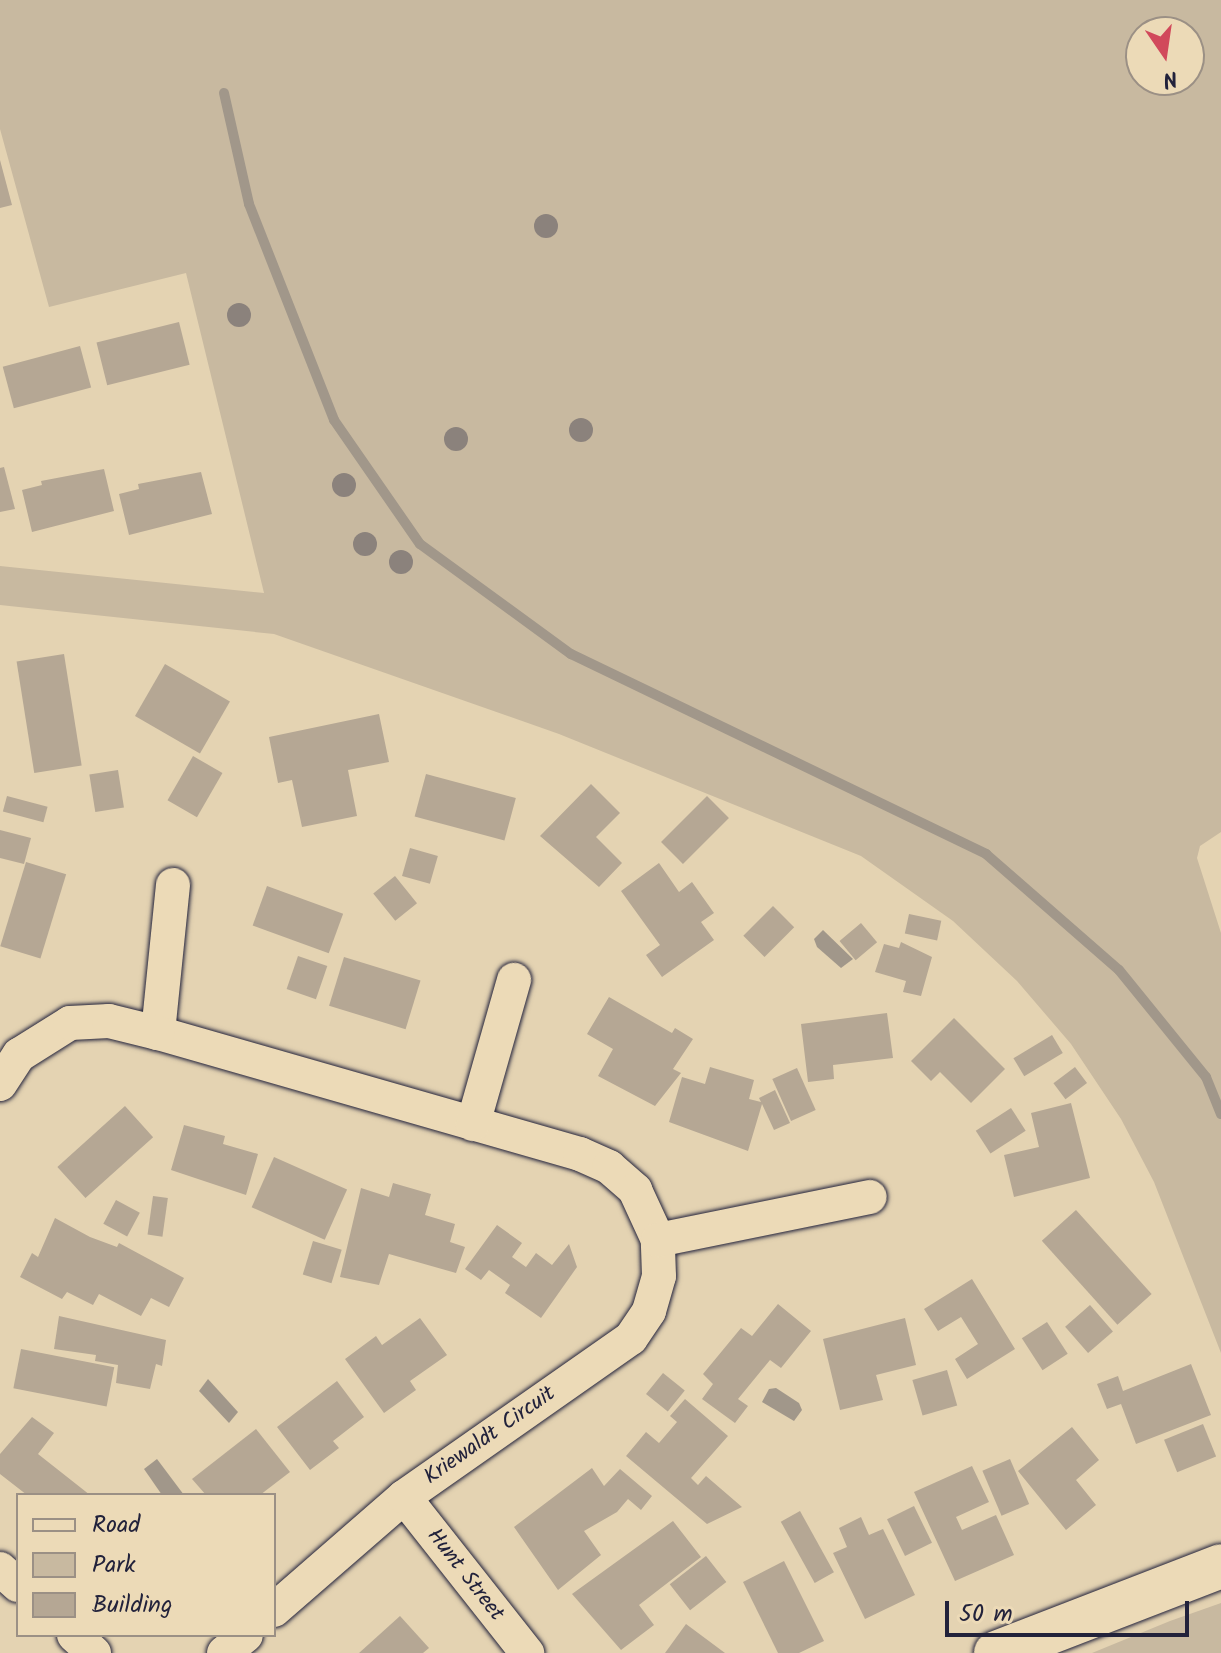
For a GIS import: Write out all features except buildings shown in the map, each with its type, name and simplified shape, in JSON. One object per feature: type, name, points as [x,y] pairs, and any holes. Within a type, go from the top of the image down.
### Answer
[{"type":"street","points":[[158,1033],[173,885]]},
{"type":"street","points":[[473,1124],[514,980]]},
{"type":"street","name":"Kriewaldt Circuit","points":[[0,1084],[19,1055],[70,1023],[109,1021],[473,1124],[609,1167],[635,1190],[658,1240],[656,1288],[649,1311],[631,1338],[404,1497],[276,1608]]},
{"type":"street","points":[[658,1240],[870,1197]]},
{"type":"street","name":"Hunt Street","points":[[404,1497],[527,1653]]},
{"type":"street","points":[[996,1653],[1221,1566]]},
{"type":"street","points":[[0,1569],[16,1583]]},
{"type":"street","points":[[76,1637],[94,1653]]},
{"type":"street","points":[[224,1653],[244,1637]]},
{"type":"green space","points":[[0,0],[1221,0],[1221,832],[1200,846],[1197,858],[1221,933],[1221,1353],[1154,1182],[1121,1119],[1071,1044],[1017,981],[953,921],[861,856],[559,734],[274,634],[0,605],[0,566],[264,593],[186,273],[49,307],[0,129]]},
{"type":"green space","points":[[1221,1603],[1221,1653],[1092,1653],[1170,1621]]},
{"type":"shaded area","points":[[823,930],[853,959],[841,968],[817,947],[814,939]]},
{"type":"shaded area","points":[[208,1379],[238,1412],[229,1423],[199,1391]]},
{"type":"shaded area","points":[[776,1388],[799,1403],[802,1410],[794,1421],[762,1402],[769,1389]]},
{"type":"shaded area","points":[[157,1459],[182,1493],[161,1493],[144,1469]]},
{"type":"waterway","points":[[224,93],[249,204],[334,420],[420,544],[571,654],[986,854],[1119,970],[1206,1077],[1221,1114]]}]
